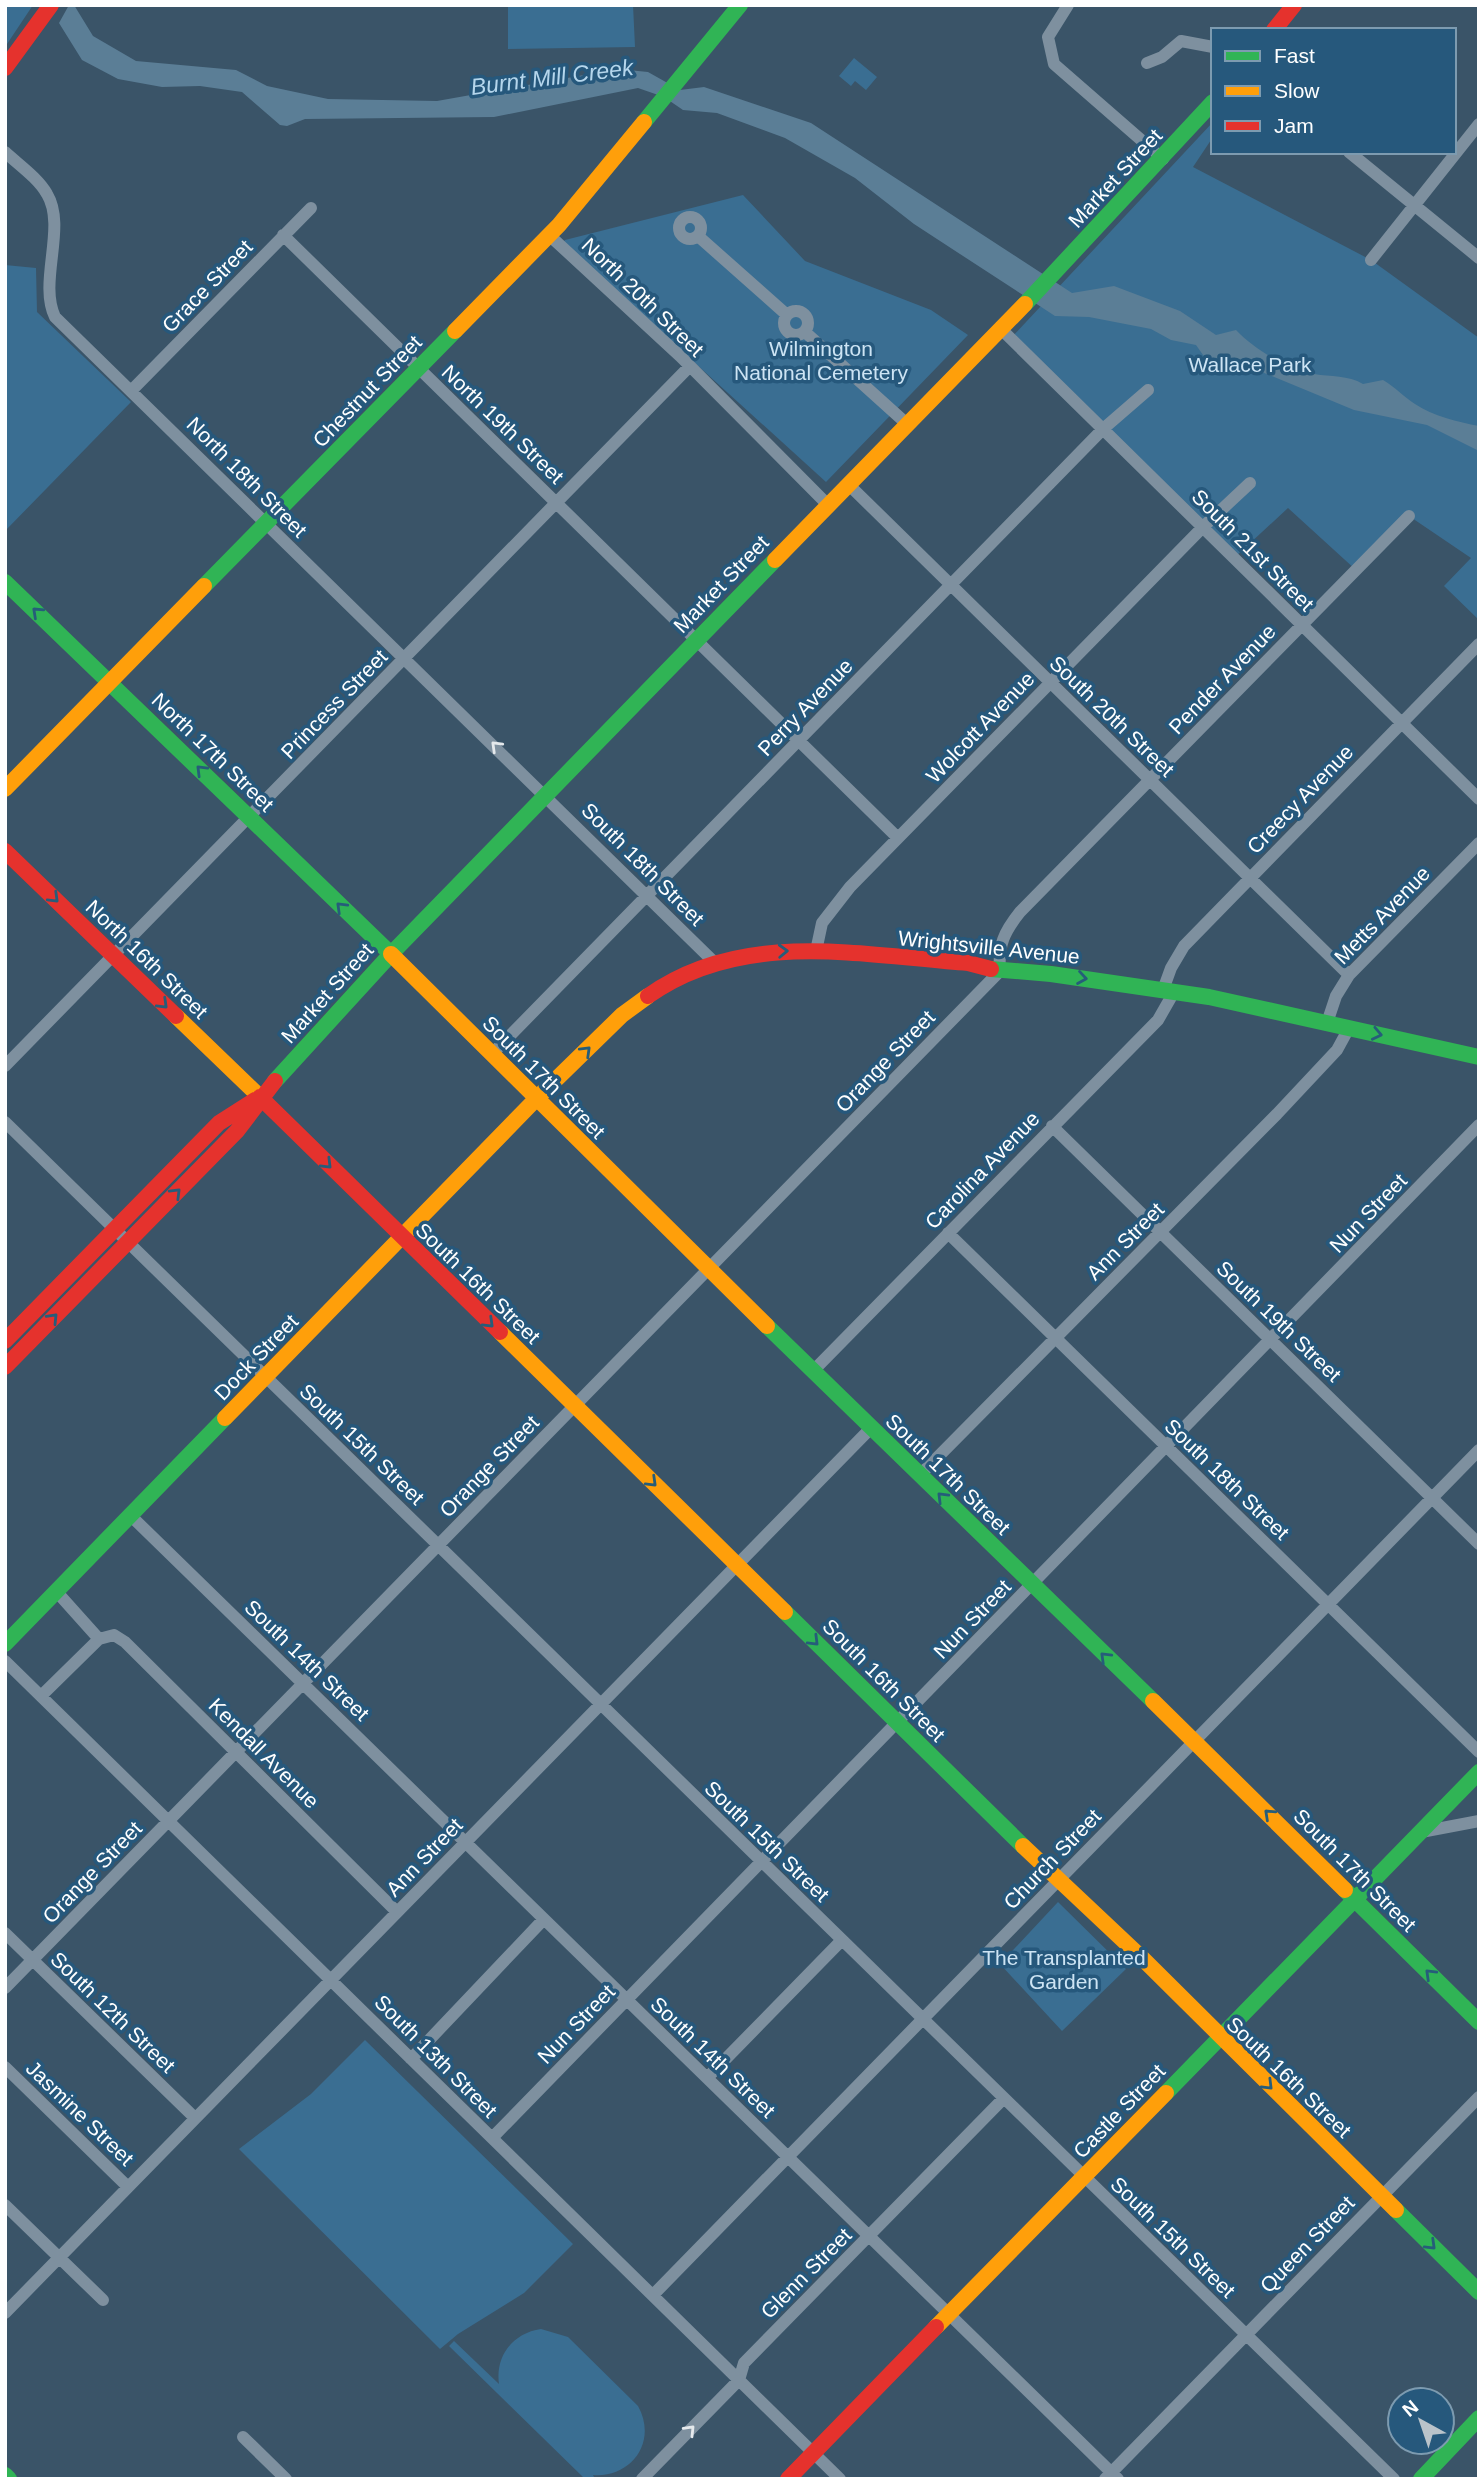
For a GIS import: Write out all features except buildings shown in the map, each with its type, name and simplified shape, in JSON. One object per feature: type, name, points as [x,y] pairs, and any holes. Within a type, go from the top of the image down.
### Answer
[{"type":"main road","points":[[5,68],[51,5]]},
{"type":"main road","name":"Chestnut Street","points":[[5,789],[549,235],[740,5]]},
{"type":"main road","points":[[1276,28],[1294,5]]},
{"type":"main road","name":"Market Street","points":[[5,1367],[237,1131],[260,1097],[391,954],[1000,328],[1163,159],[1211,104]]},
{"type":"main road","name":"North 17th Street","points":[[5,582],[391,954]]},
{"type":"main road","name":"North 16th Street","points":[[5,851],[260,1097]]},
{"type":"main road","name":"Wrightsville Avenue","points":[[537,1098],[622,1015],[662,986],[714,962],[764,952],[816,951],[968,963],[1000,971],[1051,974],[1168,991],[1327,1023],[1479,1058]]},
{"type":"main road","name":"South 17th Street","points":[[391,954],[708,1270],[1193,1743],[1279,1823],[1479,2022]]},
{"type":"main road","name":"Market Street","points":[[5,1341],[219,1123],[260,1097]]},
{"type":"main road","name":"South 16th Street","points":[[260,1097],[1058,1880],[1142,1958],[1219,2038],[1479,2292]]},
{"type":"main road","name":"Dock Street","points":[[5,1644],[537,1098]]},
{"type":"main road","name":"Castle Street","points":[[788,2479],[1479,1772]]},
{"type":"main road","points":[[1421,2479],[1479,2418]]},
{"type":"main road","points":[[5,2475],[9,2479]]},
{"type":"street","points":[[1068,5],[1048,37],[1054,64],[1163,159]]},
{"type":"street","points":[[1147,63],[1162,57],[1181,41],[1211,47]]},
{"type":"street","points":[[1456,153],[1479,124]]},
{"type":"street","name":"North 18th Street","points":[[5,152],[43,188],[51,204],[50,301],[55,317],[545,794]]},
{"type":"street","points":[[1351,154],[1479,258]]},
{"type":"street","points":[[1371,260],[1455,154]]},
{"type":"street","name":"Grace Street","points":[[131,391],[311,208]]},
{"type":"street","name":"North 19th Street","points":[[283,235],[697,639]]},
{"type":"street","name":"North 20th Street","points":[[549,235],[689,367],[828,505]]},
{"type":"street","points":[[698,236],[787,315],[784,326],[788,333],[799,335],[805,332],[907,424]]},
{"type":"street","name":"South 21st Street","points":[[1000,328],[1479,799]]},
{"type":"street","name":"Princess Street","points":[[5,1066],[689,367]]},
{"type":"street","name":"Perry Avenue","points":[[492,1054],[1103,429],[1148,390]]},
{"type":"street","name":"Wolcott Avenue","points":[[816,951],[819,932],[832,908],[1050,682],[1250,483]]},
{"type":"street","name":"South 20th Street","points":[[848,484],[1349,975]]},
{"type":"street","name":"Pender Avenue","points":[[1000,971],[998,948],[1008,927],[1409,516]]},
{"type":"street","points":[[697,639],[898,838]]},
{"type":"street","name":"Creecy Avenue","points":[[1168,991],[1171,968],[1184,946],[1479,644]]},
{"type":"street","name":"South 18th Street","points":[[545,794],[714,962]]},
{"type":"street","name":"Metts Avenue","points":[[1327,1023],[1336,996],[1349,975],[1479,844]]},
{"type":"street","name":"Orange Street","points":[[5,1988],[1000,971]]},
{"type":"street","name":"Carolina Avenue","points":[[813,1371],[1158,1020],[1168,1007],[1168,991]]},
{"type":"street","name":"Ann Street","points":[[920,1475],[1337,1050],[1349,1028]]},
{"type":"street","name":"South 15th Street","points":[[5,1122],[1394,2479]]},
{"type":"street","name":"Nun Street","points":[[492,2138],[763,1863],[1479,1125]]},
{"type":"street","name":"South 19th Street","points":[[1052,1126],[1479,1545]]},
{"type":"street","name":"South 18th Street","points":[[948,1233],[1479,1752]]},
{"type":"street","name":"Ann Street","points":[[5,2313],[871,1427]]},
{"type":"street","name":"Church Street","points":[[653,2295],[1479,1450]]},
{"type":"street","name":"South 14th Street","points":[[130,1515],[950,2313],[1111,2476]]},
{"type":"street","points":[[41,1696],[99,1639],[56,1591]]},
{"type":"street","name":"Kendall Avenue","points":[[99,1639],[114,1635],[125,1642],[397,1912]]},
{"type":"street","name":"South 13th Street","points":[[5,1661],[841,2479]]},
{"type":"street","points":[[1421,1832],[1479,1821]]},
{"type":"street","points":[[411,2059],[544,1919]]},
{"type":"street","name":"South 12th Street","points":[[5,1933],[195,2118]]},
{"type":"street","points":[[707,2078],[842,1940]]},
{"type":"street","name":"Jasmine Street","points":[[5,2067],[128,2187]]},
{"type":"street","name":"Queen Street","points":[[1111,2476],[1479,2097]]},
{"type":"street","name":"Glenn Street","points":[[642,2479],[739,2380],[744,2363],[1003,2098]]},
{"type":"street","points":[[5,2205],[103,2300]]},
{"type":"street","points":[[243,2437],[286,2479]]},
{"type":"green space","points":[[5,5],[33,5],[5,47]]},
{"type":"green space","points":[[508,5],[633,5],[635,47],[508,49]]},
{"type":"green space","points":[[854,58],[877,77],[866,90],[855,81],[851,86],[839,76]]},
{"type":"green space","name":"Wallace Park","points":[[1211,124],[1211,140],[1193,167],[1371,260],[1479,338],[1479,620],[1444,586],[1471,558],[1409,516],[1356,570],[1288,508],[1234,558],[1011,338]]},
{"type":"green space","name":"Wilmington National Cemetery","points":[[743,195],[805,261],[931,310],[968,335],[826,482],[563,243],[565,240]]},
{"type":"green space","points":[[5,265],[36,268],[37,312],[131,402],[5,531]]},
{"type":"green space","name":"The Transplanted Garden","points":[[1058,1902],[1126,1969],[1062,2031],[1000,1964]]},
{"type":"green space","points":[[365,2040],[573,2244],[524,2293],[458,2334],[440,2349],[239,2149],[311,2094]]},
{"type":"green space","points":[[541,2329],[568,2337],[638,2406],[645,2432],[643,2444],[629,2464],[619,2471],[593,2475],[595,2479],[585,2479],[449,2346],[454,2341],[499,2384],[500,2364],[508,2348],[522,2335]]},
{"type":"shaded area","points":[[69,5],[74,5],[93,36],[136,61],[236,70],[267,86],[328,99],[437,101],[618,69],[648,72],[680,90],[704,87],[811,123],[1072,293],[1114,286],[1180,311],[1216,335],[1236,330],[1272,357],[1303,371],[1363,384],[1383,380],[1430,412],[1479,426],[1479,451],[1427,425],[1354,410],[1257,370],[1215,372],[1196,345],[1171,340],[1151,329],[1089,317],[1055,316],[914,224],[855,178],[785,138],[717,113],[683,110],[664,97],[638,88],[494,117],[305,119],[287,126],[280,125],[242,92],[200,86],[162,87],[118,79],[82,60],[59,23]]},
{"type":"traffic: fast","points":[[644,122],[740,5]]},
{"type":"traffic: fast","points":[[1025,304],[1211,104]]},
{"type":"traffic: fast","points":[[204,586],[455,331]]},
{"type":"traffic: fast","points":[[275,1081],[391,954],[775,560]]},
{"type":"traffic: fast","points":[[5,582],[391,954]]},
{"type":"traffic: fast","points":[[991,969],[1051,974],[1209,997],[1479,1057]]},
{"type":"traffic: fast","points":[[767,1326],[1153,1701]]},
{"type":"traffic: fast","points":[[5,1644],[225,1418]]},
{"type":"traffic: fast","points":[[785,1612],[1023,1846]]},
{"type":"traffic: fast","points":[[1166,2093],[1479,1772]]},
{"type":"traffic: fast","points":[[1345,1890],[1479,2022]]},
{"type":"traffic: fast","points":[[1396,2210],[1479,2292]]},
{"type":"traffic: fast","points":[[1421,2479],[1479,2418]]},
{"type":"traffic: fast","points":[[5,2475],[9,2479]]},
{"type":"traffic: slow","points":[[455,331],[559,225],[644,122]]},
{"type":"traffic: slow","points":[[775,560],[1025,304]]},
{"type":"traffic: slow","points":[[5,789],[204,586]]},
{"type":"traffic: slow","points":[[391,954],[767,1326]]},
{"type":"traffic: slow","points":[[225,1418],[537,1098],[622,1015],[648,996]]},
{"type":"traffic: slow","points":[[176,1016],[260,1097]]},
{"type":"traffic: slow","points":[[500,1332],[785,1612]]},
{"type":"traffic: slow","points":[[1153,1701],[1345,1890]]},
{"type":"traffic: slow","points":[[1023,1846],[1142,1958],[1396,2210]]},
{"type":"traffic: slow","points":[[936,2327],[1166,2093]]},
{"type":"traffic: jam","points":[[5,68],[51,5]]},
{"type":"traffic: jam","points":[[1276,28],[1294,5]]},
{"type":"traffic: jam","points":[[5,851],[176,1016]]},
{"type":"traffic: jam","points":[[648,996],[684,975],[723,961],[762,954],[845,952],[968,963],[991,969]]},
{"type":"traffic: jam","points":[[5,1367],[237,1131],[275,1081]]},
{"type":"traffic: jam","points":[[260,1097],[500,1332]]},
{"type":"traffic: jam","points":[[5,1341],[219,1123],[255,1100]]},
{"type":"traffic: jam","points":[[788,2479],[936,2327]]},
{"type":"water label","name":"Burnt Mill Creek","points":[[552,77]]}]
